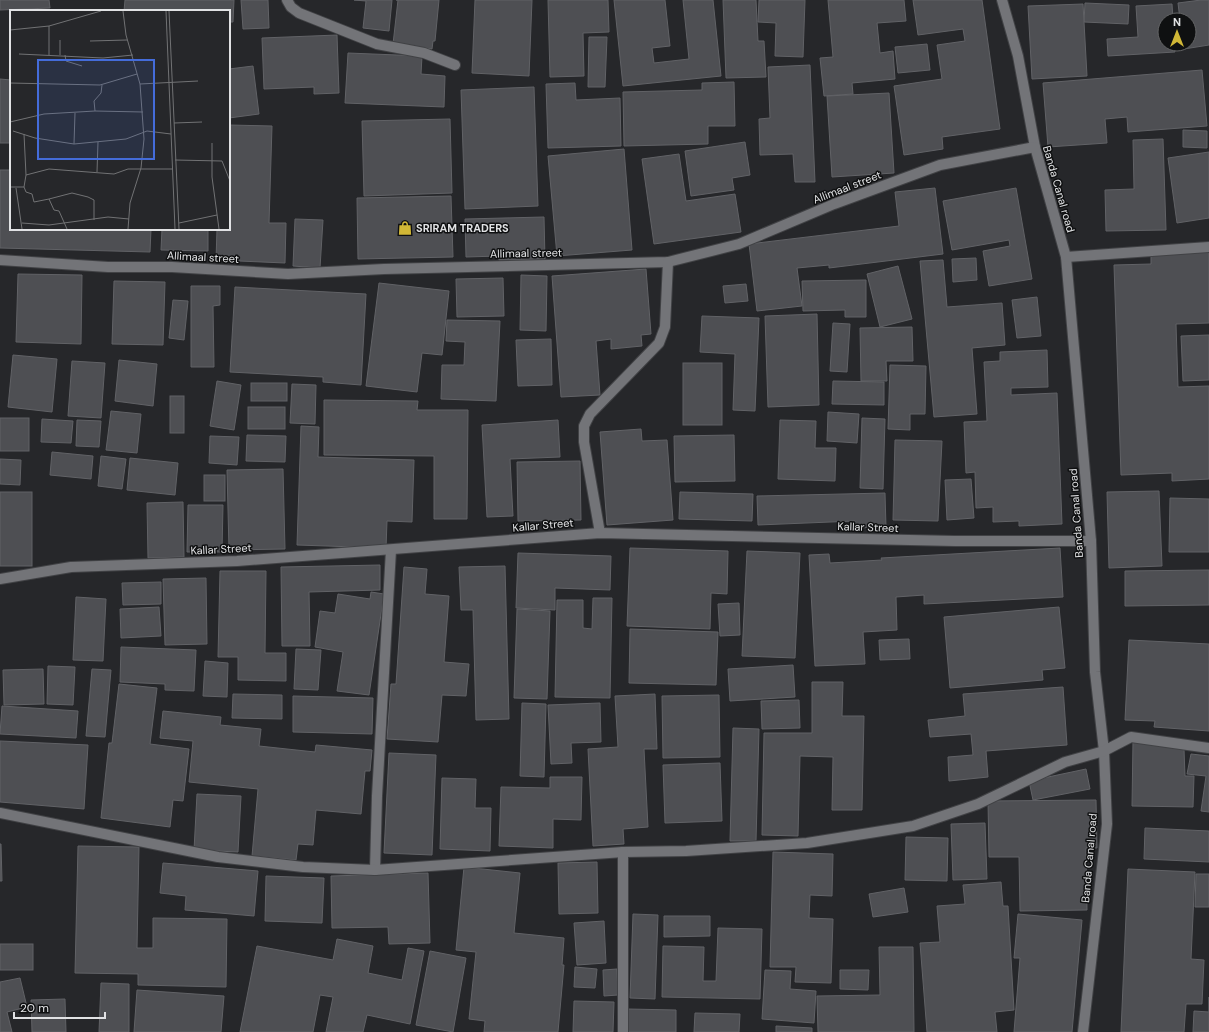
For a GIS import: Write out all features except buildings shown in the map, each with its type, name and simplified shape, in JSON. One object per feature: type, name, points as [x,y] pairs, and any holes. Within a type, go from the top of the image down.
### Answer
[{"type":"street","points":[[287,0],[291,7],[299,13],[377,44],[424,53],[455,65]]},
{"type":"street","name":"Banda Canal road","points":[[1002,0],[1018,56],[1035,147],[1066,257],[1091,541],[1095,672],[1104,751],[1106,824],[1083,1032]]},
{"type":"street","name":"Allimaal street","points":[[0,260],[108,267],[172,267],[288,274],[384,269],[668,262],[739,244],[834,204],[940,165],[1035,147]]},
{"type":"street","points":[[1066,257],[1209,247]]},
{"type":"street","points":[[600,532],[584,442],[584,426],[590,414],[659,342],[665,327],[668,262]]},
{"type":"street","name":"Kallar Street","points":[[0,579],[71,567],[237,561],[390,550],[600,532],[955,541],[1091,541]]},
{"type":"street","points":[[375,870],[377,796],[390,550]]},
{"type":"street","points":[[0,813],[218,857],[303,867],[375,870],[623,852],[686,851],[807,843],[913,826],[978,804],[1065,762],[1104,751],[1132,737],[1209,748]]},
{"type":"street","points":[[623,852],[623,1032]]},
{"type":"place","name":"SRIRAM TRADERS","points":[[405,228]]}]
